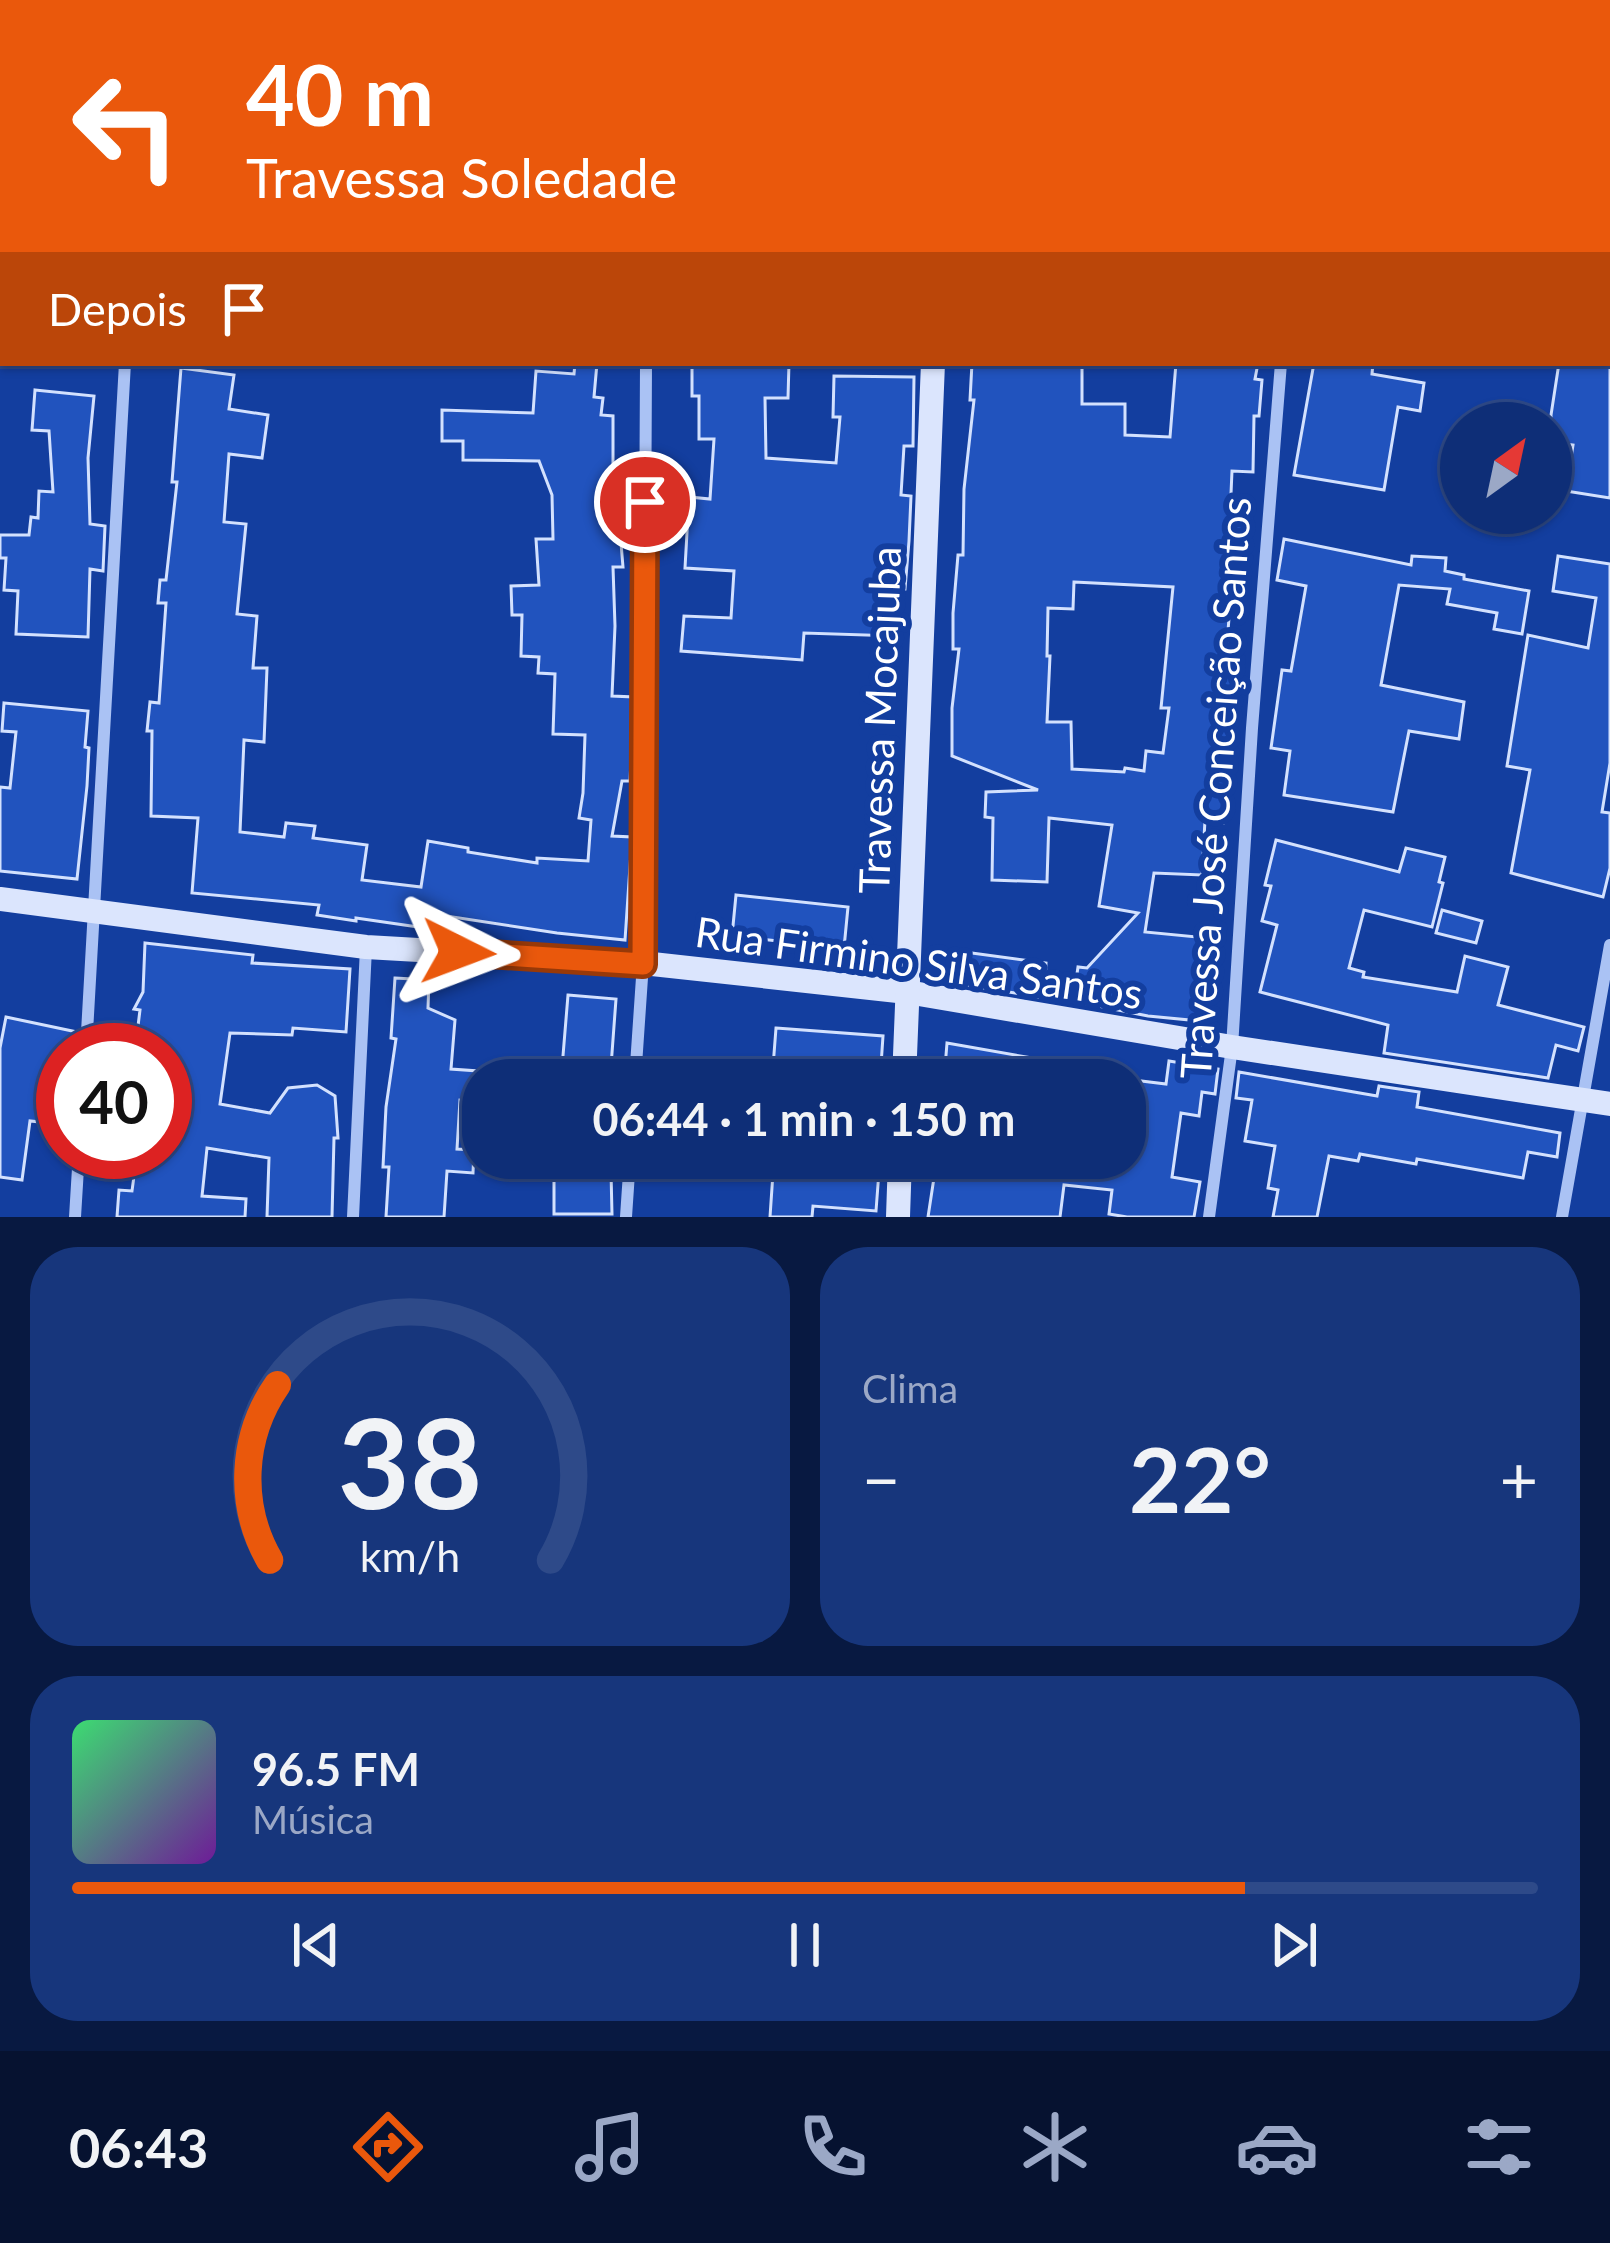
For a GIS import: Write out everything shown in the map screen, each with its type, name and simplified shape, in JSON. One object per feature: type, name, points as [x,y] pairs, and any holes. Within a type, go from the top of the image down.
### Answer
[{"type":"street","points":[[88,1023],[125,366]]},
{"type":"street","points":[[636,1059],[643,964],[646,366]]},
{"type":"street","name":"Travessa Mocajuba","points":[[905,1059],[933,366]]},
{"type":"street","name":"Travessa José Conceição Santos","points":[[1209,1217],[1232,1047],[1281,366]]},
{"type":"street","name":"Rua Firmino Silva Santos","points":[[0,899],[366,946],[643,964],[907,992],[1232,1047],[1598,1101]]},
{"type":"street","points":[[1562,1217],[1598,1101],[1610,945]]},
{"type":"street","points":[[353,1217],[366,946]]},
{"type":"street","points":[[75,1217],[78,1179]]},
{"type":"street","points":[[626,1217],[629,1179]]},
{"type":"street","points":[[898,1217],[899,1179]]},
{"type":"building","points":[[575,366],[597,366],[594,397],[603,398],[601,415],[613,416],[613,495],[617,495],[623,567],[613,567],[612,696],[634,697],[630,781],[622,781],[612,836],[632,837],[625,940],[433,914],[432,929],[356,921],[317,915],[319,905],[192,893],[198,818],[151,816],[152,731],[147,731],[150,702],[159,703],[166,603],[158,603],[160,580],[166,580],[177,482],[172,482],[181,368],[234,375],[229,409],[268,415],[262,458],[229,454],[224,522],[246,524],[237,614],[257,616],[253,668],[267,668],[264,742],[244,740],[240,832],[284,837],[286,823],[315,826],[313,838],[367,845],[362,880],[421,887],[428,841],[537,863],[537,858],[588,861],[591,820],[579,818],[585,735],[553,734],[555,674],[538,673],[539,657],[521,656],[522,615],[512,615],[511,586],[539,585],[536,539],[553,539],[552,495],[539,461],[463,460],[463,441],[442,441],[442,410],[533,413],[536,371],[574,374]]},
{"type":"building","points":[[692,366],[789,366],[788,398],[765,398],[766,458],[836,463],[840,417],[833,417],[834,376],[914,377],[913,446],[904,446],[901,495],[911,496],[909,541],[905,589],[897,589],[896,636],[804,633],[802,660],[681,651],[684,616],[731,618],[734,571],[685,568],[689,497],[710,499],[714,439],[699,439],[699,396],[692,396]]},
{"type":"building","points":[[972,366],[1082,366],[1082,404],[1125,404],[1125,435],[1170,437],[1176,366],[1257,366],[1255,379],[1262,380],[1259,416],[1254,416],[1253,472],[1232,471],[1230,516],[1251,517],[1245,594],[1231,592],[1225,670],[1236,671],[1223,823],[1205,820],[1202,875],[1154,873],[1145,932],[1218,939],[1211,1022],[1073,1001],[1078,967],[1087,968],[1138,913],[1099,906],[1112,825],[1049,818],[1047,882],[992,880],[993,818],[985,817],[986,792],[1038,790],[952,756],[959,649],[953,649],[953,613],[958,555],[963,555],[964,489],[974,400],[970,400]],"holes":[[[1074,582],[1173,587],[1161,708],[1169,708],[1163,753],[1146,751],[1144,771],[1072,769],[1071,722],[1047,722],[1047,656],[1048,608],[1073,609]]]},
{"type":"building","points":[[1313,366],[1373,366],[1372,374],[1424,383],[1420,411],[1398,407],[1384,490],[1294,475]]},
{"type":"building","points":[[1559,366],[1610,366],[1610,498],[1572,492],[1572,402],[1553,402]]},
{"type":"building","points":[[35,390],[94,396],[88,458],[90,524],[105,526],[103,571],[90,569],[88,637],[16,634],[18,591],[4,590],[6,558],[0,558],[0,535],[29,535],[31,517],[38,518],[39,491],[53,492],[49,431],[32,430]]},
{"type":"building","points":[[1284,539],[1411,565],[1412,556],[1446,558],[1445,571],[1464,575],[1464,579],[1529,591],[1522,634],[1494,629],[1497,613],[1447,604],[1450,589],[1399,585],[1381,685],[1464,702],[1459,739],[1409,731],[1393,812],[1284,795],[1290,751],[1271,748],[1282,670],[1291,671],[1306,586],[1277,580]]},
{"type":"building","points":[[1558,556],[1610,564],[1610,763],[1602,812],[1610,813],[1610,868],[1603,897],[1511,873],[1530,770],[1507,766],[1528,635],[1588,648],[1596,598],[1553,591]]},
{"type":"building","points":[[4,703],[88,711],[87,786],[77,879],[0,871],[0,787],[10,788],[16,732],[2,731]]},
{"type":"building","points":[[1276,840],[1399,872],[1406,848],[1445,857],[1432,927],[1364,910],[1349,968],[1364,972],[1363,977],[1457,992],[1465,956],[1508,967],[1498,1005],[1584,1027],[1578,1051],[1556,1045],[1548,1078],[1384,1053],[1388,1025],[1260,992],[1277,925],[1262,921]]},
{"type":"building","points":[[736,895],[848,907],[844,948],[732,936]]},
{"type":"building","points":[[1442,910],[1482,921],[1476,943],[1436,933]]},
{"type":"building","points":[[145,943],[253,955],[252,963],[350,969],[346,1032],[293,1028],[292,1035],[230,1033],[220,1104],[270,1113],[288,1088],[317,1085],[335,1096],[338,1138],[334,1138],[332,1217],[267,1217],[269,1158],[207,1148],[202,1196],[246,1199],[245,1217],[117,1217],[119,1190],[132,1191],[134,1179],[192,1179],[192,1023],[138,1023],[140,1010],[134,1009],[143,992]]},
{"type":"building","points":[[957,951],[1046,963],[1045,998],[953,983]]},
{"type":"building","points":[[395,978],[429,980],[428,1008],[455,1020],[451,1069],[462,1070],[457,1149],[462,1149],[462,1172],[447,1171],[444,1217],[386,1217],[386,1107],[396,1039],[391,1038]]},
{"type":"building","points":[[568,995],[616,999],[612,1059],[563,1059]]},
{"type":"building","points":[[6,1017],[36,1023],[36,1122],[30,1121],[22,1180],[0,1177],[0,1048]]},
{"type":"building","points":[[776,1028],[883,1036],[881,1059],[774,1059]]},
{"type":"building","points":[[947,1043],[1032,1058],[1032,1059],[946,1059]]},
{"type":"building","points":[[1169,1061],[1218,1069],[1215,1094],[1202,1092],[1199,1116],[1181,1113],[1172,1177],[1200,1182],[1194,1217],[1109,1214],[1112,1190],[1064,1185],[1060,1217],[928,1217],[934,1179],[1146,1179],[1146,1082],[1166,1084]]},
{"type":"building","points":[[1239,1072],[1377,1096],[1379,1086],[1419,1092],[1417,1107],[1560,1133],[1557,1157],[1528,1152],[1523,1178],[1417,1159],[1416,1164],[1360,1154],[1358,1161],[1329,1156],[1317,1217],[1273,1217],[1278,1190],[1268,1188],[1275,1146],[1245,1141],[1252,1100],[1236,1098]]},
{"type":"building","points":[[554,1179],[611,1179],[612,1214],[554,1214]]},
{"type":"building","points":[[773,1179],[878,1179],[876,1211],[813,1206],[812,1217],[770,1217]]},
{"type":"route","points":[[458,952],[643,964],[645,502]]}]
